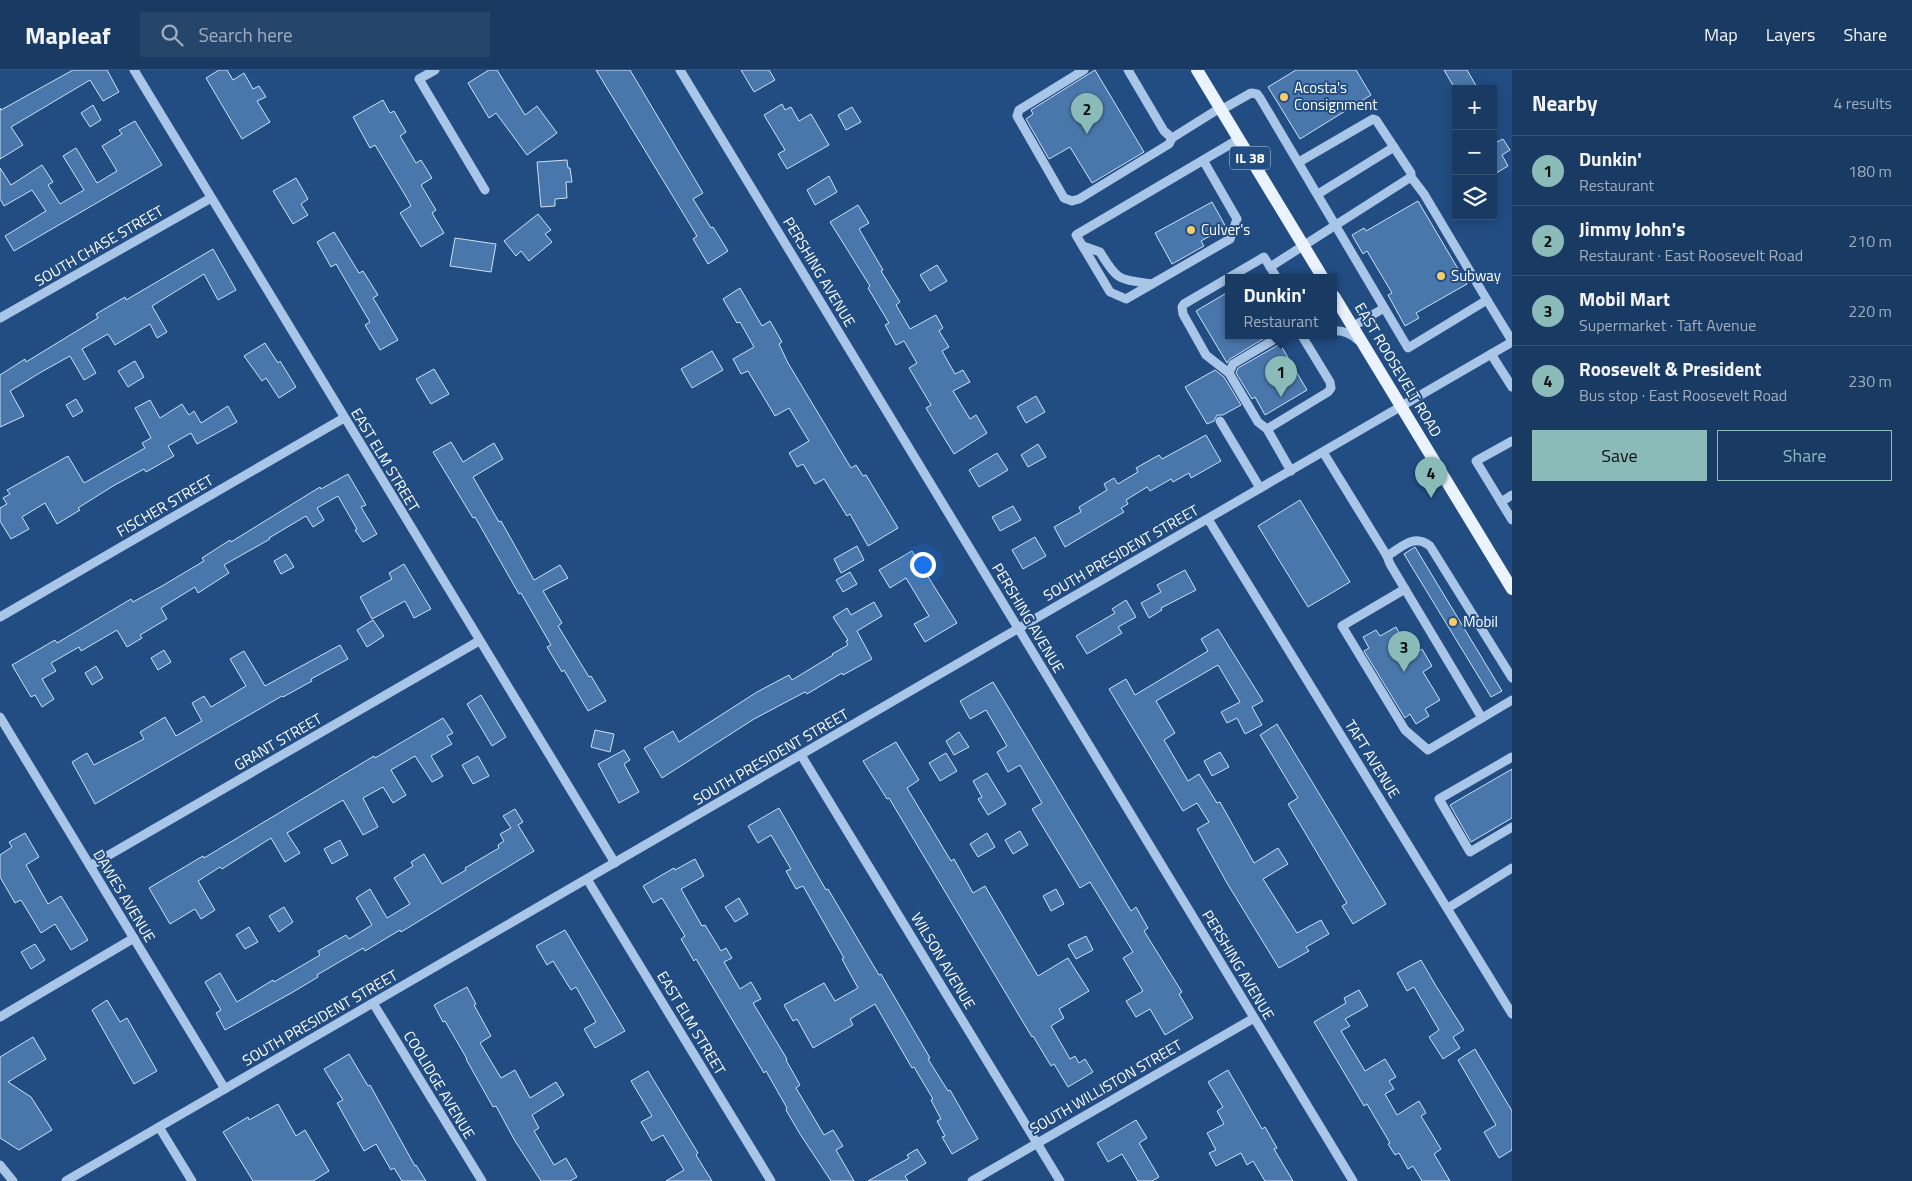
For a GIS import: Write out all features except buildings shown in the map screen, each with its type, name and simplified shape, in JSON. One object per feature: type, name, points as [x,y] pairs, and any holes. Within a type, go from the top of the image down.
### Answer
[{"type":"main road","name":"IL 38","points":[[1197,70],[1319,274]]},
{"type":"main road","name":"EAST ROOSEVELT ROAD","points":[[1337,301],[1512,589]]},
{"type":"street","name":"EAST ELM STREET","points":[[134,70],[615,863]]},
{"type":"street","points":[[436,70],[420,79],[485,190]]},
{"type":"street","name":"PERSHING AVENUE","points":[[680,70],[1353,1181]]},
{"type":"street","points":[[1084,70],[1019,110],[1017,116],[1064,198],[1072,201],[1079,199],[1169,144],[1172,138],[1220,109],[1251,93],[1256,94],[1299,162],[1408,348],[1487,300]]},
{"type":"street","points":[[1128,70],[1164,131],[1172,138]]},
{"type":"street","points":[[1299,162],[1374,118],[1411,174],[1411,177],[1424,194],[1512,342]]},
{"type":"street","points":[[1203,160],[1237,220],[1230,239],[1126,299],[1110,292],[1076,235],[1203,160],[1239,139]]},
{"type":"street","points":[[1318,194],[1394,147]]},
{"type":"street","points":[[1270,267],[1411,177]]},
{"type":"street","name":"SOUTH CHASE STREET","points":[[0,318],[211,198]]},
{"type":"street","points":[[1083,246],[1100,252],[1112,271],[1120,278],[1152,284]]},
{"type":"street","points":[[1235,274],[1264,257],[1274,274]]},
{"type":"street","points":[[1225,280],[1184,304],[1182,307],[1183,314],[1206,355],[1229,373],[1258,422],[1266,429],[1291,471]]},
{"type":"street","points":[[1352,327],[1384,308]]},
{"type":"street","points":[[1337,331],[1351,334],[1362,342]]},
{"type":"street","points":[[1229,373],[1233,364],[1275,339]]},
{"type":"street","points":[[1266,429],[1328,392],[1331,388],[1330,382],[1306,339]]},
{"type":"street","name":"SOUTH PRESIDENT STREET","points":[[66,1181],[1512,342]]},
{"type":"street","points":[[1491,354],[1512,387]]},
{"type":"street","name":"FISCHER STREET","points":[[0,617],[344,418]]},
{"type":"street","points":[[1220,421],[1260,488]]},
{"type":"street","points":[[1512,441],[1476,461],[1512,520]]},
{"type":"street","points":[[1323,452],[1387,556],[1482,718]]},
{"type":"street","points":[[1501,502],[1512,495]]},
{"type":"street","name":"TAFT AVENUE","points":[[1208,519],[1512,1014]]},
{"type":"street","points":[[1387,556],[1415,540],[1423,540],[1430,546],[1512,678]]},
{"type":"street","points":[[1405,589],[1342,626],[1405,730],[1428,750],[1512,700]]},
{"type":"street","name":"GRANT STREET","points":[[90,866],[479,641]]},
{"type":"street","name":"DAWES AVENUE","points":[[0,717],[225,1089]]},
{"type":"street","name":"WILSON AVENUE","points":[[801,755],[1060,1181]]},
{"type":"street","points":[[1512,757],[1439,799],[1470,852],[1512,827]]},
{"type":"street","points":[[1448,908],[1512,868]]},
{"type":"street","name":"EAST ELM STREET","points":[[587,879],[771,1181]]},
{"type":"street","points":[[0,1016],[134,938]]},
{"type":"street","name":"COOLIDGE AVENUE","points":[[373,1003],[482,1181]]},
{"type":"street","name":"SOUTH WILLISTON STREET","points":[[972,1181],[1254,1018]]},
{"type":"street","points":[[160,1127],[192,1181]]},
{"type":"street","points":[[0,1165],[13,1181]]},
{"type":"place","name":"Acosta's Consignment","points":[[1284,97]]},
{"type":"place","name":"Jimmy John's","points":[[1087,134]]},
{"type":"place","name":"Culver's","points":[[1191,230]]},
{"type":"place","name":"Subway","points":[[1441,276]]},
{"type":"place","name":"Dunkin'","points":[[1281,397]]},
{"type":"place","name":"Roosevelt & President","points":[[1431,498]]},
{"type":"place","name":"Mobil","points":[[1453,622]]},
{"type":"place","name":"Mobil Mart","points":[[1404,672]]}]
